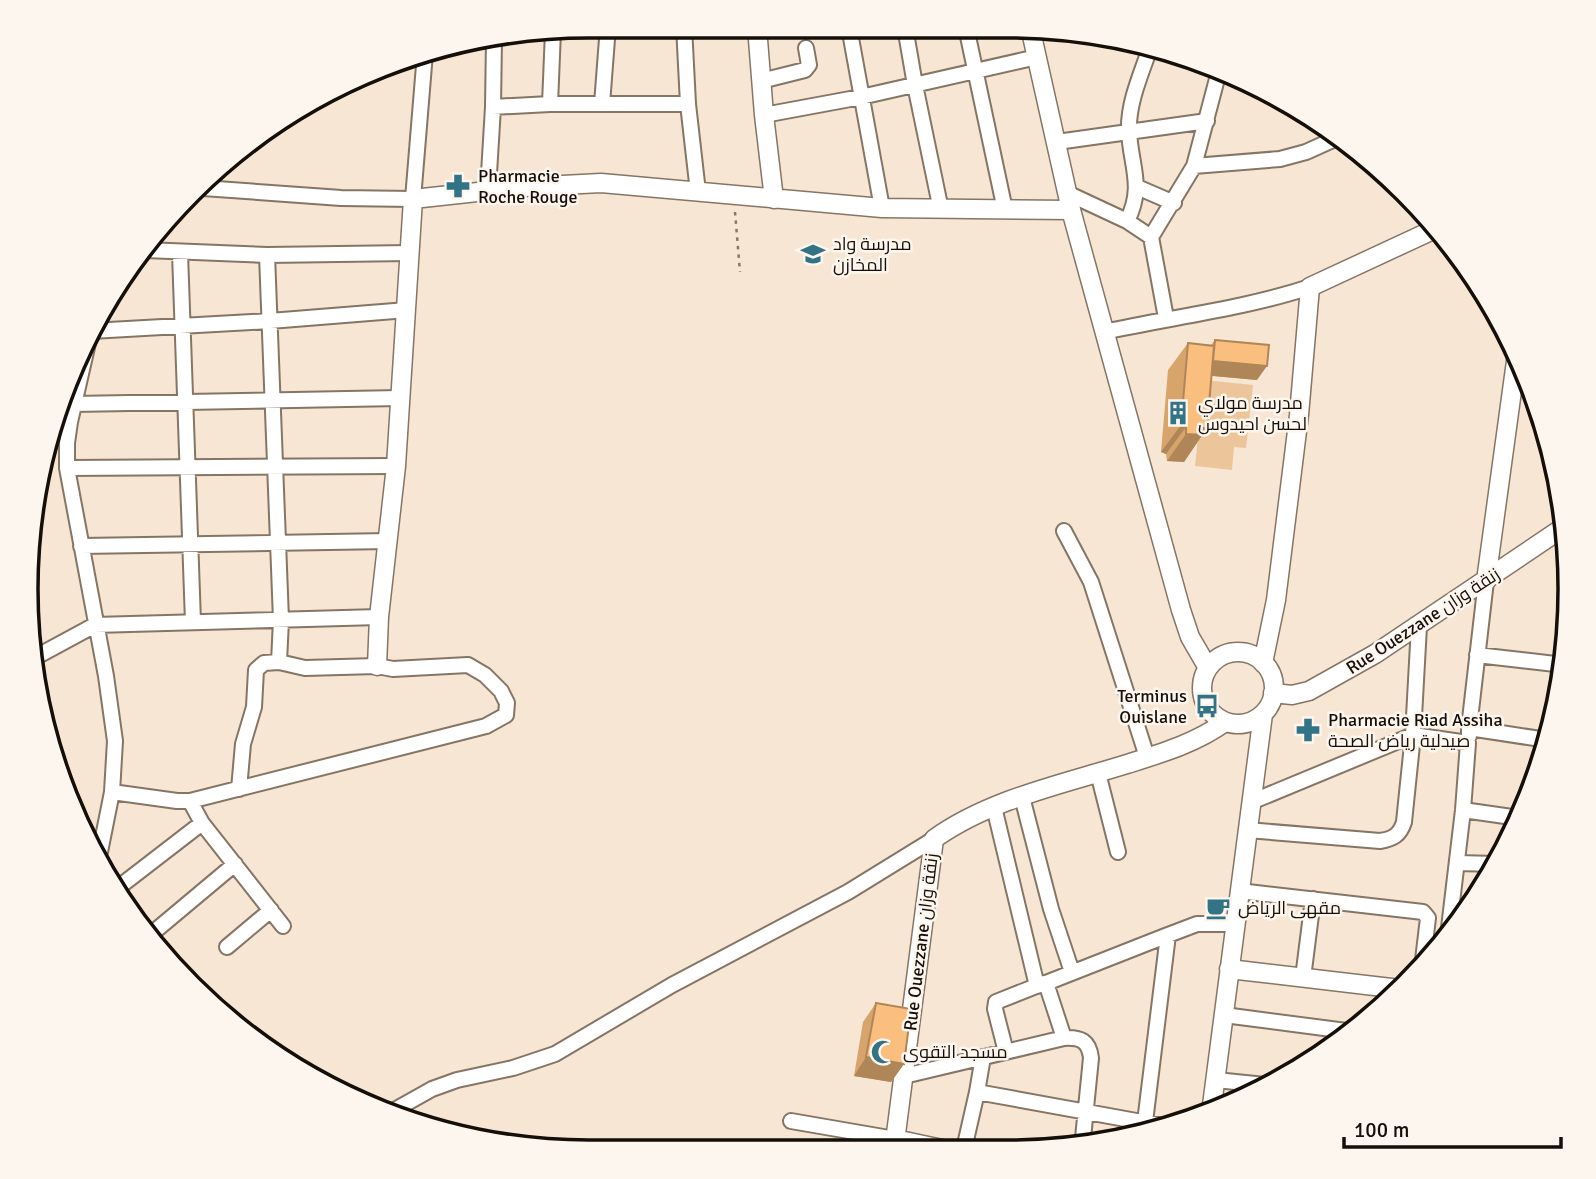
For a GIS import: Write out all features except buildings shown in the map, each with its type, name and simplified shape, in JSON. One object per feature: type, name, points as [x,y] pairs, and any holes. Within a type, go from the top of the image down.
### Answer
[{"type":"street","points":[[603,104],[607,38]]},
{"type":"street","points":[[685,38],[688,104],[698,192]]},
{"type":"street","points":[[758,38],[774,199]]},
{"type":"street","points":[[851,38],[882,208]]},
{"type":"street","points":[[907,38],[941,210]]},
{"type":"street","points":[[968,38],[1005,210]]},
{"type":"street","points":[[1033,39],[1069,202],[1181,610],[1190,637],[1208,668]]},
{"type":"street","points":[[550,104],[553,40]]},
{"type":"street","points":[[488,190],[494,47]]},
{"type":"street","points":[[761,81],[805,70],[808,65],[806,47]]},
{"type":"street","points":[[764,115],[1037,57]]},
{"type":"street","points":[[1127,221],[1138,187],[1129,131],[1132,107],[1147,57]]},
{"type":"street","points":[[377,666],[379,617],[396,466],[412,198],[424,64]]},
{"type":"street","points":[[1166,318],[1151,237],[1194,166],[1217,80]]},
{"type":"street","points":[[493,107],[550,104],[688,104]]},
{"type":"street","points":[[1057,142],[1207,121]]},
{"type":"street","points":[[1194,166],[1280,159],[1328,142]]},
{"type":"street","points":[[212,189],[341,198],[412,198],[601,183],[882,208],[1005,210],[1069,202],[1127,221],[1151,237]]},
{"type":"street","points":[[1138,187],[1174,203]]},
{"type":"street","points":[[1104,332],[1284,296],[1310,287],[1427,233]]},
{"type":"street","points":[[155,251],[267,255],[410,253]]},
{"type":"street","points":[[180,253],[193,622]]},
{"type":"street","points":[[267,255],[281,620],[279,662]]},
{"type":"street","points":[[1264,663],[1276,600],[1299,415],[1310,287]]},
{"type":"street","points":[[104,330],[182,327],[407,310]]},
{"type":"street","points":[[1451,915],[1464,810],[1477,655],[1514,375]]},
{"type":"street","points":[[79,381],[67,443],[67,468],[115,741],[112,792],[101,845]]},
{"type":"street","points":[[74,404],[400,398]]},
{"type":"street","points":[[67,468],[396,466]]},
{"type":"street","points":[[1064,531],[1091,582],[1147,757]]},
{"type":"street","name":"Rue Ouezzane زنقة وزان","points":[[1273,693],[1292,695],[1309,691],[1376,654],[1554,534]]},
{"type":"street","points":[[81,546],[389,541]]},
{"type":"street","points":[[42,653],[95,625],[379,617]]},
{"type":"street","points":[[1247,830],[1380,841],[1394,837],[1402,828],[1406,813],[1413,735],[1419,625]]},
{"type":"street","points":[[1234,652],[1250,654],[1264,663],[1272,677],[1273,693],[1272,701],[1263,714],[1249,722],[1233,724],[1212,713],[1202,691],[1204,675],[1219,657],[1234,652]]},
{"type":"street","points":[[1477,655],[1553,664]]},
{"type":"street","points":[[112,792],[190,801],[239,789],[486,726],[506,715],[507,703],[501,691],[485,675],[468,665],[393,669],[377,666],[305,668],[279,662],[264,663],[256,670],[254,707],[243,744],[239,789]]},
{"type":"street","points":[[1212,1101],[1263,714]]},
{"type":"street","name":"Rue Ouezzane زنقة وزان","points":[[896,1140],[934,839],[969,817],[1199,738],[1225,722]]},
{"type":"street","points":[[1251,802],[1413,735],[1537,739]]},
{"type":"street","points":[[1098,773],[1118,852]]},
{"type":"street","points":[[1022,797],[1051,909],[1072,971]]},
{"type":"street","points":[[190,801],[202,823],[283,926]]},
{"type":"street","points":[[994,807],[1041,984],[1064,1038]]},
{"type":"street","points":[[1464,810],[1509,816]]},
{"type":"street","points":[[123,884],[202,823]]},
{"type":"street","points":[[400,1107],[432,1089],[457,1080],[513,1068],[555,1054],[672,985],[802,919],[934,839]]},
{"type":"street","points":[[1457,863],[1485,864]]},
{"type":"street","points":[[156,930],[234,864]]},
{"type":"street","points":[[1239,891],[1423,912],[1428,918],[1424,949]]},
{"type":"street","points":[[1303,978],[1313,899]]},
{"type":"street","points":[[227,947],[271,910]]},
{"type":"street","points":[[1006,1052],[995,1009],[996,1002],[1197,924],[1235,925]]},
{"type":"street","points":[[976,1092],[1144,1122],[1168,934]]},
{"type":"street","points":[[1229,969],[1387,988]]},
{"type":"street","points":[[1224,1015],[1338,1030]]},
{"type":"street","points":[[904,1076],[1077,1037],[1090,1047],[1091,1058],[1083,1135]]},
{"type":"street","points":[[966,1140],[983,1057]]},
{"type":"street","points":[[1216,1080],[1251,1084]]},
{"type":"street","points":[[791,1121],[877,1140]]},
{"type":"path","points":[[734,195],[740,272]]},
{"type":"shaded area","points":[[1204,380],[1253,385],[1246,448],[1234,447],[1232,470],[1195,466]]},
{"type":"place","name":"Pharmacie Roche Rouge","points":[[458,186]]},
{"type":"place","name":"مدرسة واد المخازن","points":[[813,254]]},
{"type":"place","name":"مدرسة مولاي لحسن احيدوس","points":[[1178,413]]},
{"type":"place","name":"Terminus Ouislane","points":[[1207,706]]},
{"type":"place","name":"Pharmacie Riad Assiha صيدلية رياض الصحة","points":[[1308,730]]},
{"type":"place","name":"مقهى الرياض","points":[[1218,908]]},
{"type":"place","name":"مسجد التقوى","points":[[883,1052]]}]
